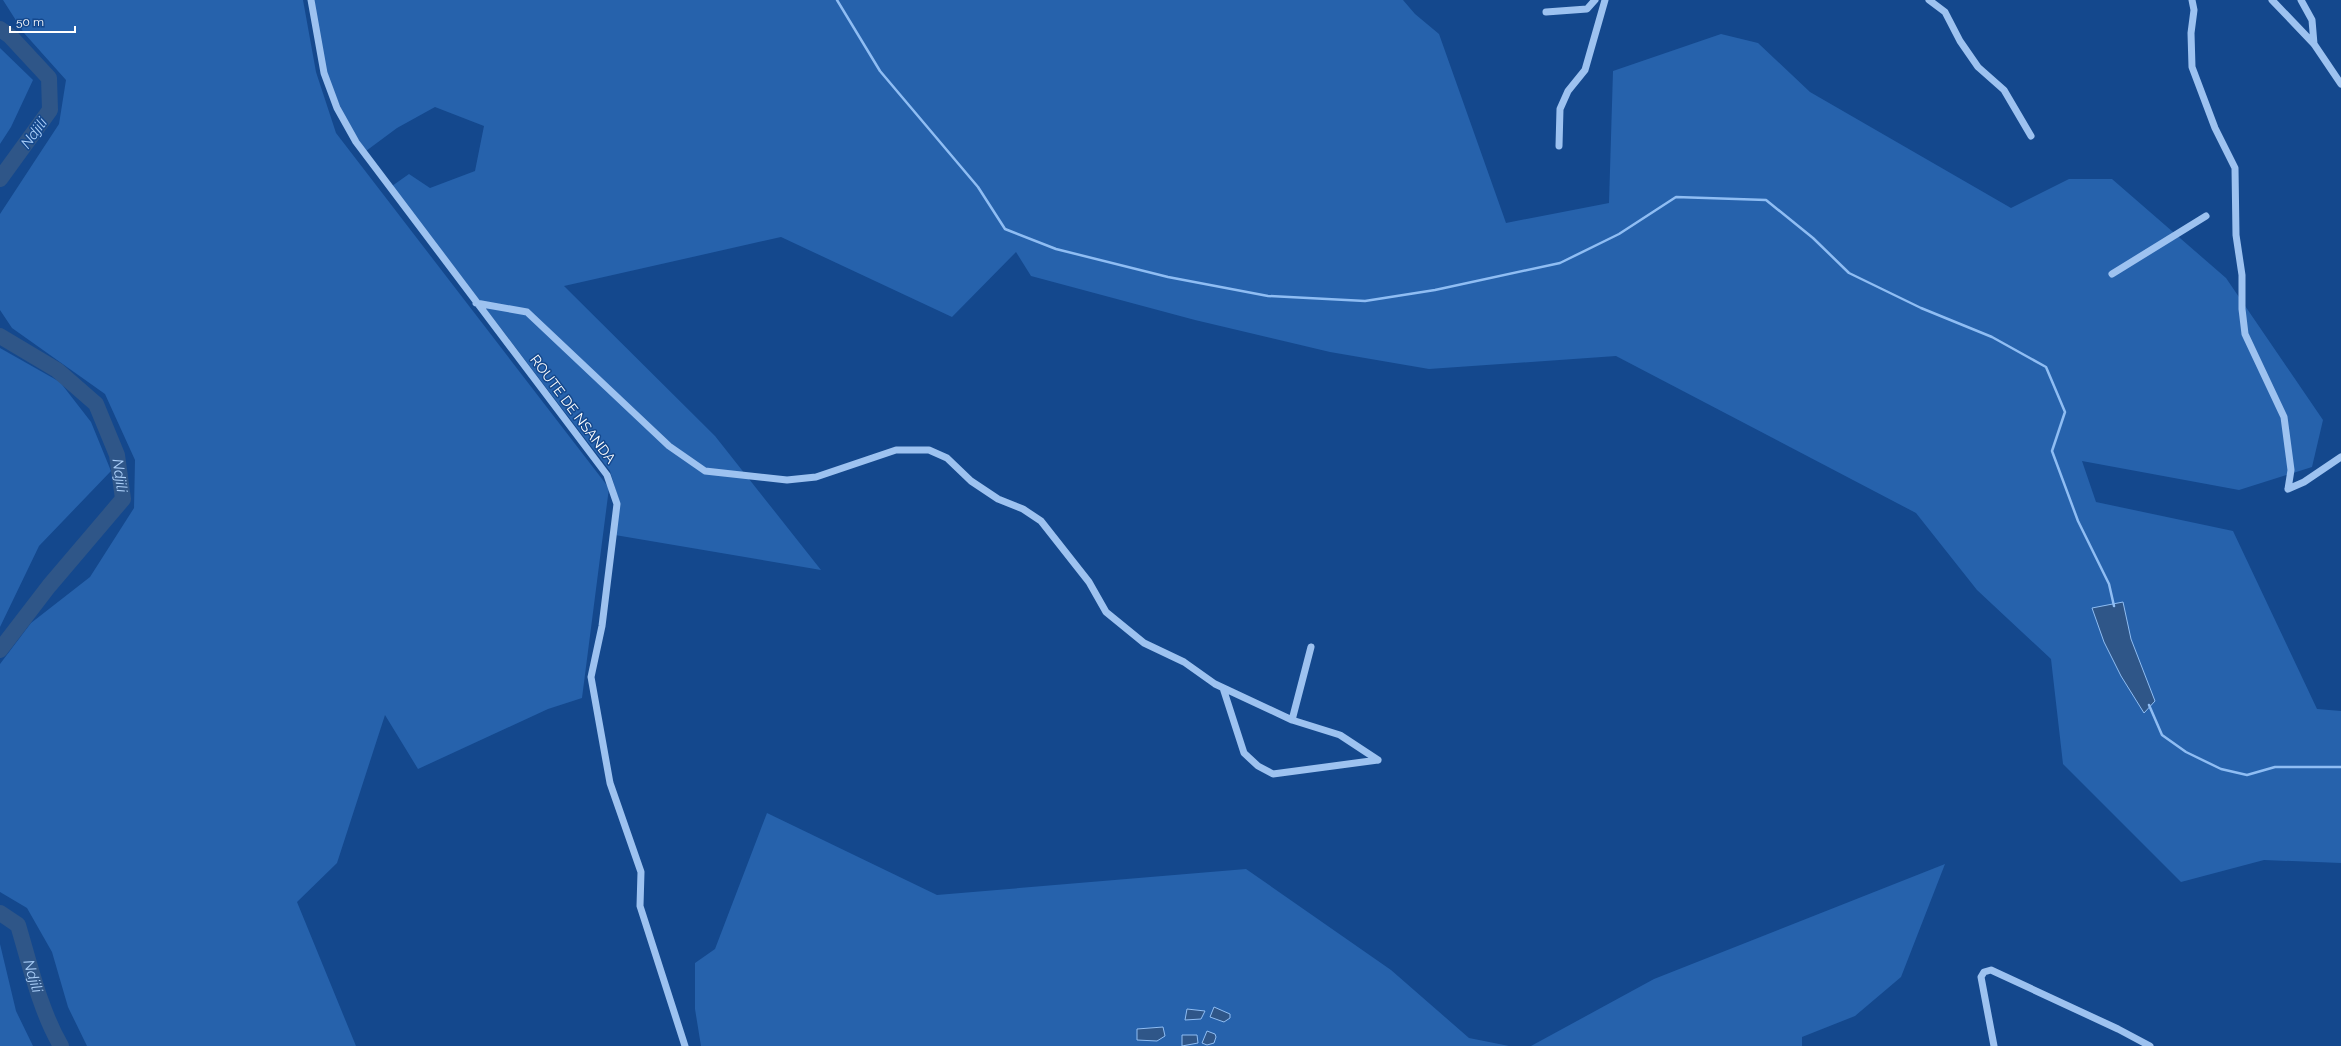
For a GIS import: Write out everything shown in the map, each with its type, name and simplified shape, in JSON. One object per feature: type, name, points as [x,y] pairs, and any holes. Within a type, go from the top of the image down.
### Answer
[{"type":"street","name":"ROUTE DE NSANDA","points":[[311,0],[324,73],[340,114],[356,142],[607,475],[616,504],[602,626],[591,677],[610,783],[641,872],[640,906],[685,1046]]},
{"type":"street","points":[[1546,12],[1587,9],[1595,0]]},
{"type":"street","points":[[1558,146],[1560,109],[1568,91],[1585,70],[1605,0]]},
{"type":"street","points":[[1929,0],[1945,12],[1960,42],[1978,67],[2004,90],[2031,136]]},
{"type":"street","points":[[2192,0],[2194,10],[2191,33],[2192,68],[2215,128],[2234,168],[2236,235],[2242,275],[2242,309],[2245,334],[2284,417],[2291,470],[2288,489],[2304,482],[2341,457]]},
{"type":"street","points":[[2272,0],[2314,44],[2341,84]]},
{"type":"street","points":[[2301,0],[2312,20],[2314,44]]},
{"type":"street","points":[[2112,274],[2206,216]]},
{"type":"street","points":[[476,303],[527,312],[669,446],[705,471],[787,480],[816,477],[896,450],[929,450],[947,458],[972,481],[998,499],[1023,509],[1042,521],[1089,582],[1106,612],[1144,643],[1184,662],[1223,688],[1292,720],[1340,735],[1378,760],[1273,774],[1258,766],[1244,753],[1223,688]]},
{"type":"street","points":[[1292,720],[1311,647]]},
{"type":"street","points":[[1994,1046],[1981,977],[1984,972],[1991,970],[2118,1029],[2150,1046]]},
{"type":"shaded area","points":[[3,0],[303,0],[316,72],[336,133],[609,488],[582,698],[548,709],[418,769],[385,715],[337,863],[297,902],[356,1046],[87,1046],[68,1007],[52,952],[27,908],[0,892],[0,664],[31,623],[90,577],[134,508],[135,460],[105,394],[12,328],[0,310],[0,214],[59,124],[66,80],[24,33]]},
{"type":"shaded area","points":[[314,0],[1403,0],[1415,14],[1439,34],[1506,223],[1609,203],[1613,71],[1721,34],[1758,43],[1810,92],[2011,208],[2069,179],[2112,179],[2226,278],[2323,420],[2312,467],[2239,490],[2082,461],[2096,502],[2233,531],[2317,709],[2341,711],[2341,863],[2264,860],[2181,882],[2063,764],[2051,659],[1977,590],[1916,513],[1616,356],[1429,369],[1330,352],[1195,320],[1031,276],[1016,252],[952,317],[781,237],[564,286],[715,436],[821,570],[615,535],[620,504],[610,471],[392,186],[409,174],[430,188],[475,171],[484,126],[435,107],[397,128],[366,151],[348,124],[326,74]]},
{"type":"shaded area","points":[[0,48],[33,80],[11,127],[0,144]]},
{"type":"shaded area","points":[[0,348],[60,382],[91,422],[111,471],[39,546],[0,627]]},
{"type":"shaded area","points":[[2123,602],[2131,639],[2155,701],[2144,713],[2121,676],[2104,642],[2092,608]]},
{"type":"shaded area","points":[[767,813],[937,895],[1246,869],[1391,970],[1469,1038],[1509,1046],[701,1046],[695,1009],[695,963],[715,949]]},
{"type":"shaded area","points":[[1945,864],[1901,977],[1855,1016],[1802,1037],[1802,1046],[1531,1046],[1654,979]]},
{"type":"shaded area","points":[[0,944],[16,1011],[33,1046],[0,1046]]},
{"type":"shaded area","points":[[1214,1007],[1230,1014],[1230,1018],[1224,1022],[1210,1017]]},
{"type":"shaded area","points":[[1187,1009],[1205,1011],[1201,1019],[1185,1020]]},
{"type":"shaded area","points":[[1163,1027],[1165,1036],[1157,1041],[1137,1040],[1137,1029]]},
{"type":"shaded area","points":[[1207,1031],[1215,1034],[1216,1037],[1214,1043],[1207,1045],[1202,1043]]},
{"type":"shaded area","points":[[1182,1035],[1197,1035],[1198,1043],[1182,1046]]},
{"type":"waterway","points":[[837,0],[880,71],[978,187],[1005,229],[1056,249],[1168,277],[1268,296],[1365,301],[1435,290],[1560,263],[1619,234],[1676,197],[1766,200],[1813,238],[1849,273],[1921,308],[1992,337],[2046,367],[2065,412],[2052,451],[2078,521],[2109,584],[2114,606]]},
{"type":"waterway","name":"Ndjili","points":[[0,29],[10,36],[49,78],[50,110],[0,179]]},
{"type":"waterway","name":"Ndjili","points":[[0,336],[57,370],[96,404],[117,455],[123,499],[49,586],[0,650]]},
{"type":"waterway","points":[[2149,705],[2162,735],[2186,752],[2221,769],[2247,775],[2275,767],[2341,767]]},
{"type":"waterway","name":"Ndjili","points":[[0,913],[18,925],[41,1002],[61,1046]]}]
